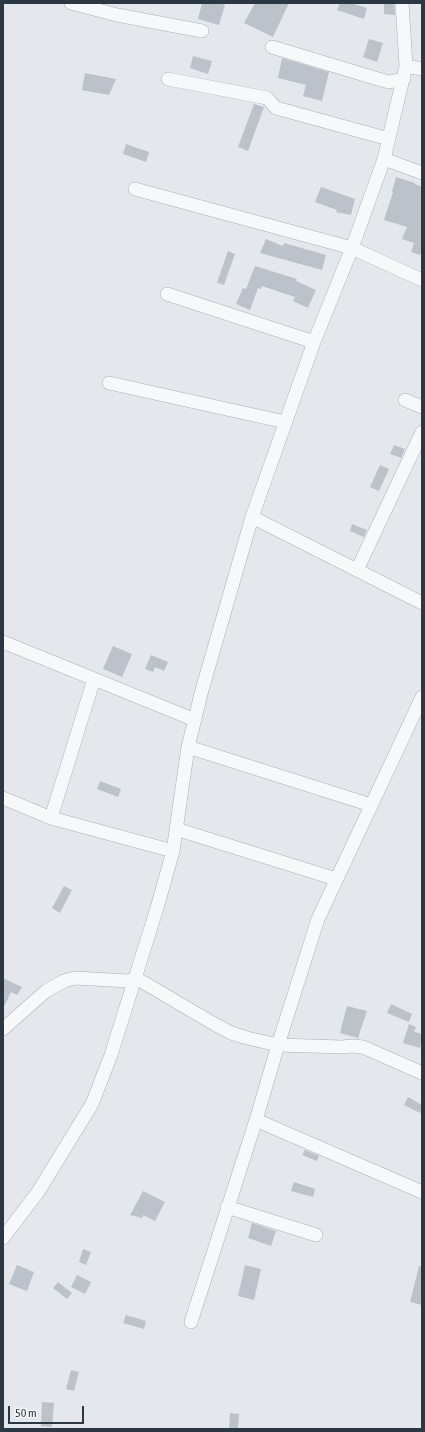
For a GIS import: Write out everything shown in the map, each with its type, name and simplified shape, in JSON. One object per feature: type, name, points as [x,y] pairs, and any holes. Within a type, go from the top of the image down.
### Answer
[{"type":"street","points":[[71,3],[116,15],[202,32]]},
{"type":"street","points":[[3,1238],[38,1192],[92,1104],[111,1055],[136,978],[173,851],[188,747],[202,690],[252,517],[314,342],[352,248],[384,159],[406,66],[402,3]]},
{"type":"street","points":[[272,47],[378,80],[389,82],[404,79]]},
{"type":"street","points":[[406,66],[422,69]]},
{"type":"street","points":[[168,79],[267,98],[276,108],[389,138]]},
{"type":"street","points":[[384,159],[422,173]]},
{"type":"street","points":[[135,189],[352,248],[422,280]]},
{"type":"street","points":[[168,294],[314,342]]},
{"type":"street","points":[[109,383],[285,422]]},
{"type":"street","points":[[405,400],[422,406]]},
{"type":"street","points":[[357,570],[422,432]]},
{"type":"street","points":[[252,517],[422,603]]},
{"type":"street","points":[[3,642],[195,720]]},
{"type":"street","points":[[51,818],[94,679]]},
{"type":"street","points":[[191,1322],[256,1120],[318,919],[422,697]]},
{"type":"street","points":[[188,747],[371,805]]},
{"type":"street","points":[[3,798],[51,818],[173,851]]},
{"type":"street","points":[[176,829],[336,879]]},
{"type":"street","points":[[3,1029],[46,991],[64,981],[75,978],[128,981],[136,978]]},
{"type":"street","points":[[136,978],[231,1032],[247,1038],[278,1045],[353,1046],[363,1048],[422,1073]]},
{"type":"street","points":[[256,1120],[422,1192]]},
{"type":"street","points":[[227,1207],[316,1235]]},
{"type":"building","points":[[202,3],[219,3],[225,5],[219,25],[198,19]]},
{"type":"building","points":[[255,3],[289,3],[273,37],[244,23]]},
{"type":"building","points":[[340,3],[351,3],[367,8],[364,19],[337,10]]},
{"type":"building","points":[[384,3],[394,3],[395,15],[384,14]]},
{"type":"building","points":[[369,39],[383,43],[377,62],[363,57]]},
{"type":"building","points":[[193,56],[212,61],[208,74],[190,68]]},
{"type":"building","points":[[282,58],[329,72],[322,101],[303,96],[306,85],[278,78]]},
{"type":"building","points":[[85,73],[116,79],[109,95],[82,90]]},
{"type":"building","points":[[254,104],[264,107],[248,151],[238,147]]},
{"type":"building","points":[[126,144],[149,152],[146,162],[123,154]]},
{"type":"building","points":[[396,177],[415,183],[422,187],[422,250],[420,255],[411,252],[414,243],[402,239],[407,227],[384,220]]},
{"type":"building","points":[[321,187],[355,199],[351,215],[336,212],[337,210],[315,202]]},
{"type":"building","points":[[266,239],[283,246],[284,243],[326,255],[322,270],[260,253]]},
{"type":"building","points":[[228,251],[235,254],[224,285],[217,283]]},
{"type":"building","points":[[255,266],[297,279],[296,281],[316,290],[308,308],[293,301],[295,297],[262,286],[261,289],[258,288],[250,310],[236,304],[243,288],[246,289]]},
{"type":"building","points":[[394,445],[405,449],[401,458],[390,454]]},
{"type":"building","points":[[380,465],[389,469],[379,491],[370,487]]},
{"type":"building","points":[[352,524],[367,530],[364,537],[350,531]]},
{"type":"building","points":[[113,646],[132,654],[122,677],[103,669]]},
{"type":"building","points":[[151,655],[168,662],[164,671],[155,667],[153,672],[145,669]]},
{"type":"building","points":[[100,781],[121,789],[118,797],[97,789]]},
{"type":"building","points":[[64,886],[72,890],[60,913],[52,908]]},
{"type":"building","points":[[3,978],[22,987],[17,995],[11,992],[3,1009]]},
{"type":"building","points":[[391,1004],[412,1014],[409,1022],[387,1013]]},
{"type":"building","points":[[347,1006],[367,1011],[358,1038],[340,1033]]},
{"type":"building","points":[[409,1024],[416,1027],[414,1032],[422,1034],[420,1048],[403,1043]]},
{"type":"building","points":[[408,1097],[422,1105],[420,1113],[404,1105]]},
{"type":"building","points":[[305,1150],[319,1156],[317,1161],[302,1155]]},
{"type":"building","points":[[294,1182],[315,1189],[313,1197],[291,1191]]},
{"type":"building","points":[[143,1191],[165,1202],[155,1221],[143,1215],[142,1218],[130,1215]]},
{"type":"building","points":[[252,1223],[276,1231],[271,1246],[248,1238]]},
{"type":"building","points":[[83,1249],[91,1252],[86,1265],[79,1262]]},
{"type":"building","points":[[17,1265],[34,1272],[27,1291],[9,1284]]},
{"type":"building","points":[[245,1265],[261,1269],[254,1300],[238,1296]]},
{"type":"building","points":[[419,1266],[422,1266],[422,1305],[410,1302]]},
{"type":"building","points":[[77,1275],[91,1282],[85,1294],[71,1287]]},
{"type":"building","points":[[58,1282],[72,1293],[67,1299],[53,1288]]},
{"type":"building","points":[[126,1315],[146,1321],[144,1329],[123,1323]]},
{"type":"building","points":[[71,1370],[79,1372],[74,1391],[66,1389]]},
{"type":"building","points":[[42,1402],[54,1403],[52,1427],[41,1426]]},
{"type":"building","points":[[230,1413],[239,1414],[238,1429],[229,1429]]}]
